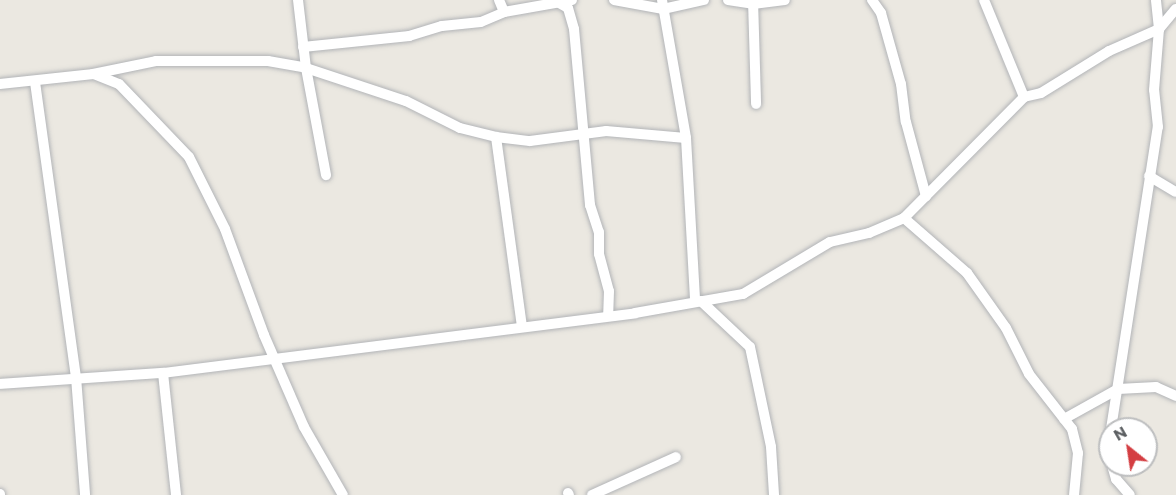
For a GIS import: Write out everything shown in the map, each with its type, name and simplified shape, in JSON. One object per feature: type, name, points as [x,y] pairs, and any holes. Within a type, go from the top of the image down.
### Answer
[{"type":"street","points":[[298,0],[306,68],[326,176]]},
{"type":"street","points":[[500,0],[504,12]]},
{"type":"street","points":[[303,47],[409,36],[442,26],[481,22],[504,12],[572,0]]},
{"type":"street","points":[[614,0],[663,4],[704,0]]},
{"type":"street","points":[[728,0],[753,2],[785,0]]},
{"type":"street","points":[[872,0],[881,13],[901,84],[906,122],[926,196]]},
{"type":"street","points":[[984,0],[1024,97]]},
{"type":"street","points":[[1113,417],[1158,127],[1154,78],[1159,29],[1156,0]]},
{"type":"street","points":[[753,2],[756,104]]},
{"type":"street","points":[[559,3],[568,8],[574,29],[590,205],[599,232],[599,254],[609,291],[608,316]]},
{"type":"street","points":[[663,4],[686,138],[698,300],[750,347],[771,447],[774,495]]},
{"type":"street","points":[[0,384],[76,377],[163,373],[608,316],[743,294],[830,242],[869,233],[904,218],[1024,97],[1041,93],[1109,51],[1159,29],[1176,9]]},
{"type":"street","points":[[0,84],[93,74],[130,64],[192,59],[268,61],[306,68],[406,101],[460,128],[496,137],[530,141],[584,132],[686,138]]},
{"type":"street","points":[[93,74],[119,84],[189,157],[225,229],[304,427],[343,495]]},
{"type":"street","points":[[35,82],[76,377],[85,495]]},
{"type":"street","points":[[496,137],[522,326]]},
{"type":"street","points":[[1149,176],[1176,192]]},
{"type":"street","points":[[904,218],[967,273],[1006,328],[1029,374],[1072,429],[1078,453],[1074,495]]},
{"type":"street","points":[[163,373],[176,495]]},
{"type":"street","points":[[1064,419],[1118,389],[1156,387],[1176,396]]},
{"type":"street","points":[[592,495],[676,457]]},
{"type":"street","points":[[1115,477],[1130,495]]}]
